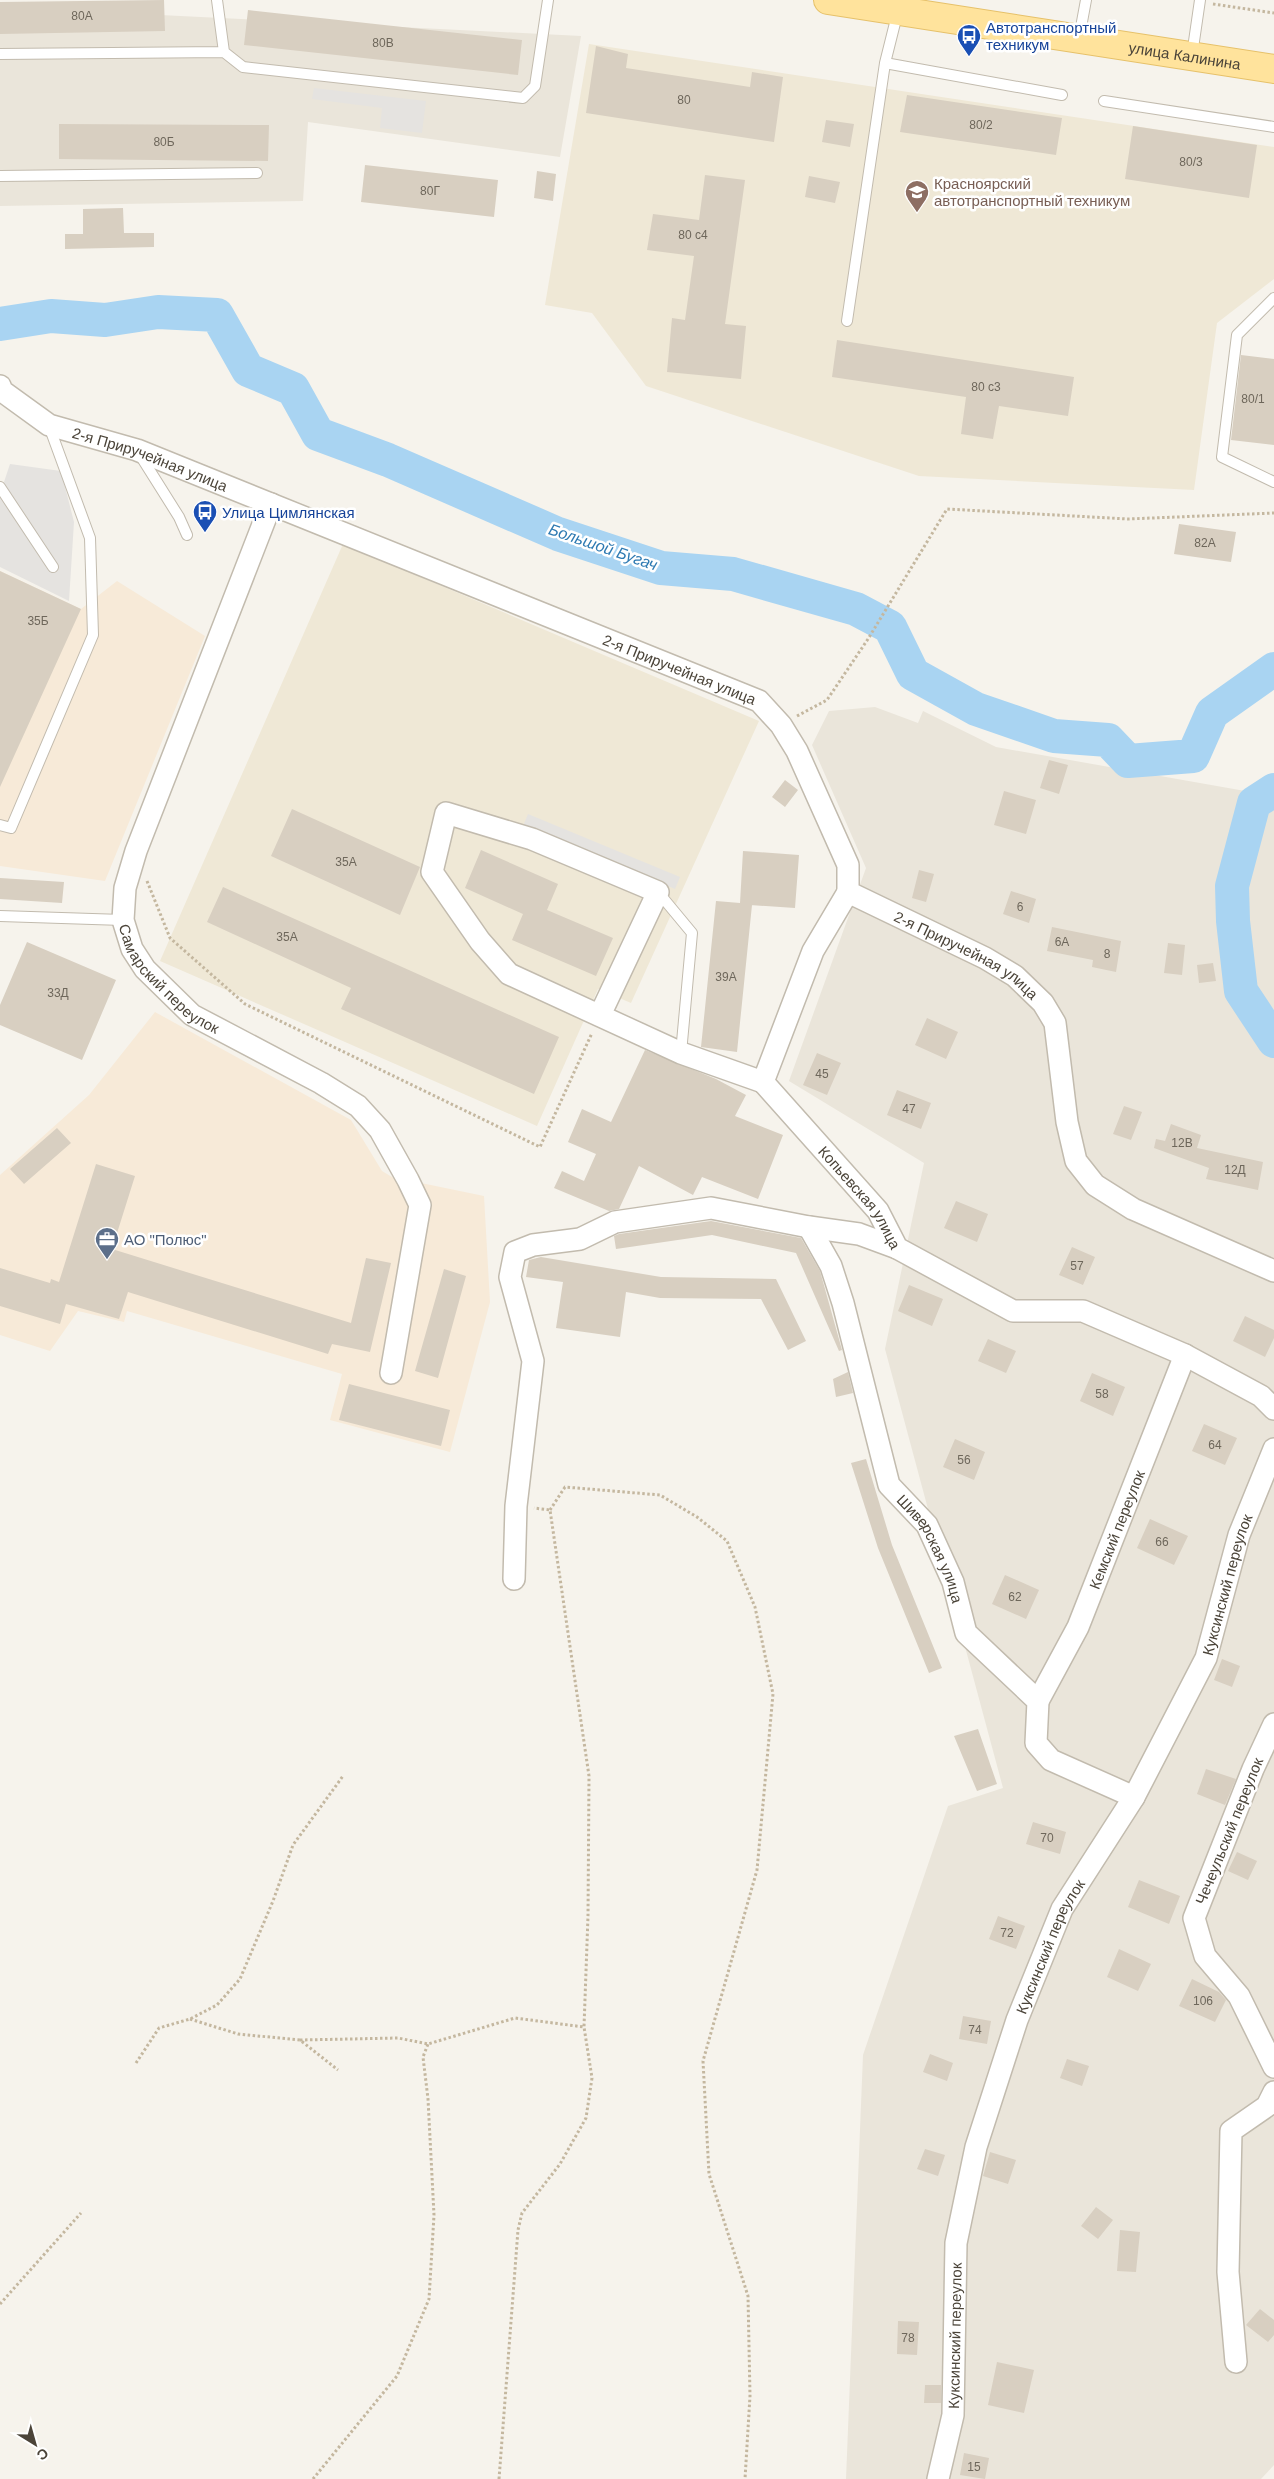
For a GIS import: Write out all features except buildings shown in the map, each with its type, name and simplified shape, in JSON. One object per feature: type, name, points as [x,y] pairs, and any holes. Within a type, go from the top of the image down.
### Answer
[{"type":"main road","name":"улица Калинина","points":[[828,0],[1274,69]]},
{"type":"street","name":"2-я Приручейная улица","points":[[1,393],[49,425],[136,450],[759,702],[781,725],[798,751],[848,865],[848,892],[985,958],[1015,976],[1043,1003],[1055,1023],[1067,1122],[1076,1161],[1095,1185],[1133,1209],[1274,1271]]},
{"type":"street","name":"Самарский переулок","points":[[271,504],[136,851],[125,888],[123,920],[132,949],[145,969],[192,1014],[322,1083],[358,1106],[380,1130],[420,1205],[391,1373]]},
{"type":"street","points":[[600,1015],[658,892],[532,839],[446,813],[432,872],[480,941],[509,974],[681,1053],[763,1082],[813,950],[848,892]]},
{"type":"street","name":"Копьевская улица","points":[[763,1082],[878,1211],[897,1248],[1013,1311],[1083,1311],[1185,1355],[1260,1396],[1274,1409]]},
{"type":"street","points":[[514,1579],[516,1506],[533,1361],[510,1278],[515,1252],[533,1245],[580,1239],[615,1222],[710,1208],[809,1227],[859,1234],[897,1248]]},
{"type":"street","name":"Шиверская улица","points":[[809,1227],[830,1266],[844,1303],[889,1485],[926,1525],[953,1582],[966,1633],[1038,1701]]},
{"type":"street","name":"Кемский переулок","points":[[1038,1701],[1078,1627],[1185,1355]]},
{"type":"street","name":"Куксинский переулок","points":[[938,2479],[953,2416],[956,2243],[976,2147],[1017,2020],[1062,1908],[1134,1797],[1206,1658],[1239,1535],[1274,1449]]},
{"type":"street","points":[[1038,1701],[1036,1743],[1052,1760],[1134,1797]]},
{"type":"street","name":"Чечеульский переулок","points":[[1274,1724],[1253,1769],[1194,1918],[1205,1956],[1239,1996],[1274,2067]]},
{"type":"street","points":[[1236,2362],[1228,2272],[1231,2131],[1267,2106],[1274,2092]]},
{"type":"lane","points":[[217,0],[224,52]]},
{"type":"lane","points":[[0,54],[224,52],[243,67],[523,98],[535,86],[548,0]]},
{"type":"lane","points":[[1078,39],[1086,0]]},
{"type":"lane","points":[[1192,56],[1200,1]]},
{"type":"lane","points":[[847,321],[885,63],[898,10]]},
{"type":"lane","points":[[885,63],[1062,95]]},
{"type":"lane","points":[[1104,101],[1274,127]]},
{"type":"lane","points":[[0,176],[257,173]]},
{"type":"lane","points":[[1274,298],[1236,335],[1222,456],[1274,482]]},
{"type":"lane","points":[[0,825],[11,828],[93,635],[90,538],[49,425]]},
{"type":"lane","points":[[136,450],[179,518],[186,535]]},
{"type":"lane","points":[[0,487],[53,567]]},
{"type":"lane","points":[[658,892],[692,932],[681,1053]]},
{"type":"lane","points":[[0,916],[123,920]]},
{"type":"path","points":[[1200,1],[1274,13]]},
{"type":"path","points":[[781,725],[827,700],[894,598],[947,509],[1128,519],[1274,513]]},
{"type":"path","points":[[136,851],[170,938],[245,1004],[540,1147],[600,1015]]},
{"type":"path","points":[[499,2479],[518,2230],[522,2213],[560,2164],[586,2118],[592,2078],[584,2027],[588,1916],[589,1776],[550,1510],[565,1487],[660,1495],[697,1517],[727,1541],[755,1607],[772,1694],[757,1870],[703,2061],[709,2174],[748,2296],[750,2396],[745,2479]]},
{"type":"path","points":[[516,1506],[550,1510]]},
{"type":"path","points":[[136,2063],[159,2028],[190,2019],[217,2005],[240,1979],[273,1901],[293,1845],[342,1776]]},
{"type":"path","points":[[190,2019],[238,2034],[300,2040],[398,2038],[428,2044],[515,2018],[584,2027]]},
{"type":"path","points":[[300,2040],[338,2070]]},
{"type":"path","points":[[313,2479],[397,2376],[428,2299],[434,2216],[428,2099],[423,2057],[428,2044]]},
{"type":"path","points":[[0,2304],[81,2213]]},
{"type":"shaded area","points":[[0,7],[581,36],[560,157],[308,122],[303,201],[0,206]]},
{"type":"shaded area","name":"Красноярский автотранспортный техникум","points":[[589,44],[1274,147],[1274,279],[1217,323],[1194,490],[919,476],[646,386],[592,313],[545,305]]},
{"type":"shaded area","points":[[314,88],[426,101],[422,133],[380,128],[382,108],[312,99]]},
{"type":"shaded area","points":[[10,464],[61,471],[74,522],[69,601],[0,567],[0,494]]},
{"type":"shaded area","points":[[343,544],[759,721],[631,1003],[598,989],[537,1126],[160,961]]},
{"type":"shaded area","points":[[0,571],[81,609],[117,581],[205,636],[105,881],[0,866]]},
{"type":"shaded area","points":[[875,707],[918,723],[923,711],[996,747],[1274,796],[1274,2465],[1261,2479],[846,2479],[863,2055],[948,1806],[1003,1788],[885,1349],[924,1163],[789,1081],[866,868],[812,745],[829,711]]},
{"type":"shaded area","points":[[528,814],[680,877],[675,889],[523,826]]},
{"type":"shaded area","name":"АО \"Полюс\"","points":[[155,1012],[351,1120],[382,1171],[392,1177],[484,1196],[490,1302],[450,1452],[330,1420],[342,1374],[127,1311],[124,1322],[78,1311],[50,1351],[0,1335],[0,1175],[89,1095]]},
{"type":"waterway","name":"Большой Бугач","points":[[0,324],[51,316],[105,320],[158,312],[217,315],[248,370],[293,389],[318,434],[388,460],[558,534],[661,568],[733,574],[856,609],[890,627],[913,674],[976,709],[1054,736],[1108,740],[1128,761],[1193,756],[1212,713],[1274,669]]},
{"type":"waterway","name":"Большой Бугач","points":[[1274,790],[1254,803],[1232,886],[1233,921],[1241,991],[1274,1041]]},
{"type":"place","name":"Автотранспортный техникум","points":[[969,57]]},
{"type":"place","name":"Красноярский автотранспортный техникум","points":[[917,213]]},
{"type":"place","name":"Улица Цимлянская","points":[[205,533]]},
{"type":"place","name":"АО \"Полюс\"","points":[[107,1260]]}]
